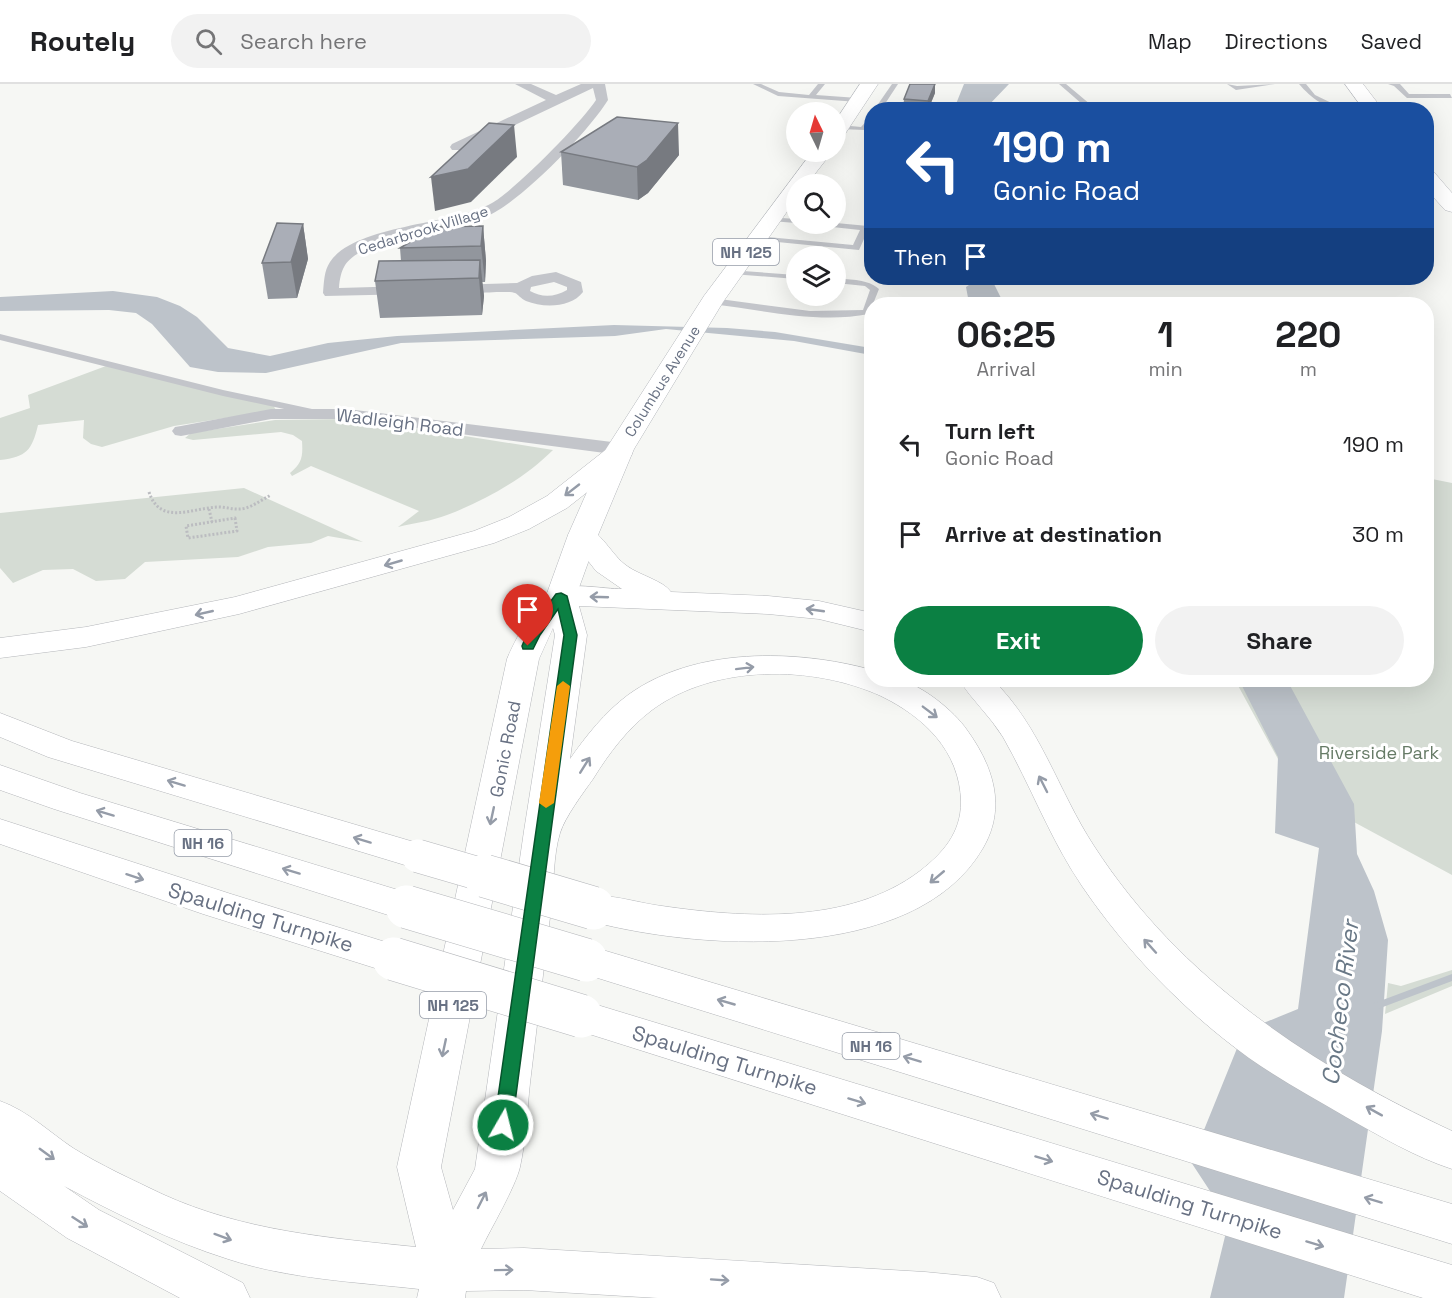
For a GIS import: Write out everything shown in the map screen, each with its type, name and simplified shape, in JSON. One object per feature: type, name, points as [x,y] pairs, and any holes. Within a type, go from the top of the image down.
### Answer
[{"type":"main road","points":[[846,118],[869,84]]},
{"type":"main road","points":[[1354,84],[1368,102]]},
{"type":"main road","name":"Columbus Avenue","points":[[805,174],[814,162]]},
{"type":"main road","points":[[1434,185],[1452,206]]},
{"type":"main road","name":"Columbus Avenue","points":[[561,596],[583,535],[619,452],[712,301],[786,199]]},
{"type":"main road","points":[[0,648],[86,638],[239,605],[484,537],[519,523],[557,502],[619,452]]},
{"type":"main road","points":[[583,535],[614,574],[637,586],[682,601]]},
{"type":"main road","points":[[444,1284],[497,1170],[542,831],[571,635],[561,596],[809,609],[864,621]]},
{"type":"main road","name":"Gonic Road","points":[[444,1284],[419,1167],[523,659],[533,634],[561,596]]},
{"type":"main road","points":[[542,831],[593,752],[615,725],[651,696],[670,686],[704,674],[748,667],[787,665],[823,668],[864,679]]},
{"type":"main road","points":[[0,724],[60,749],[593,908],[642,918],[744,927],[792,926],[844,919],[891,906],[924,888],[947,868],[964,848],[977,823],[979,799],[967,753],[952,732],[932,713],[907,697],[883,687]]},
{"type":"main road","points":[[982,687],[1004,711],[1072,842],[1098,884],[1141,936],[1191,987],[1267,1049],[1438,1145]]},
{"type":"main road","name":"NH 16","points":[[0,777],[67,801],[407,907],[1441,1220]]},
{"type":"main road","name":"Spaulding Turnpike","points":[[0,831],[217,904],[1431,1280]]},
{"type":"main road","points":[[0,1119],[59,1162],[147,1208],[230,1240],[444,1284],[524,1269],[977,1298]]},
{"type":"main road","points":[[0,1162],[12,1175],[83,1224],[226,1298]]},
{"type":"main road","points":[[632,1298],[680,1278]]},
{"type":"street","points":[[521,84],[556,100]]},
{"type":"street","points":[[456,147],[591,84]]},
{"type":"street","name":"Cedarbrook Village","points":[[522,288],[331,293],[334,272],[338,263],[358,248],[404,233],[468,219],[486,213],[507,200],[597,108],[602,100],[599,84]]},
{"type":"street","name":"Wadleigh Road","points":[[181,431],[271,414],[316,413],[382,417],[619,452]]},
{"type":"lane","points":[[756,84],[769,92],[778,94],[858,100]]},
{"type":"lane","points":[[811,97],[822,84]]},
{"type":"lane","points":[[883,102],[895,84]]},
{"type":"lane","points":[[1062,84],[1084,102]]},
{"type":"lane","points":[[1230,84],[1236,88],[1272,84]]},
{"type":"lane","points":[[1302,84],[1313,96],[1326,102]]},
{"type":"lane","points":[[1391,84],[1396,84],[1407,96],[1450,96]]},
{"type":"lane","points":[[846,130],[864,128]]},
{"type":"lane","points":[[771,219],[786,220]]},
{"type":"lane","points":[[846,226],[864,228]]},
{"type":"lane","points":[[757,238],[856,248],[864,230]]},
{"type":"lane","points":[[732,272],[786,276]]},
{"type":"lane","points":[[846,282],[864,284]]},
{"type":"lane","points":[[869,285],[875,289],[872,297]]},
{"type":"lane","points":[[712,301],[797,311],[852,314],[864,312]]},
{"type":"lane","points":[[0,337],[223,393],[316,413]]},
{"type":"path","points":[[149,492],[150,503],[160,510],[182,512],[241,509],[271,495]]},
{"type":"path","points":[[209,509],[212,522]]},
{"type":"path","points":[[235,518],[237,531],[188,538],[186,526],[212,522],[235,518]]},
{"type":"green space","points":[[106,366],[273,405],[276,410],[174,426],[102,447],[91,444],[83,438],[84,420],[38,425],[27,451],[16,457],[0,460],[0,418],[30,408],[28,395]]},
{"type":"green space","points":[[275,420],[371,421],[553,450],[516,480],[475,503],[441,517],[398,527],[419,511],[311,466],[292,476],[290,473],[299,463],[302,451],[302,441],[293,435],[281,432],[193,440],[185,438],[191,433]]},
{"type":"green space","name":"Riverside Park","points":[[1434,479],[1452,483],[1452,875],[1278,781],[1278,759],[1239,687],[1434,687]]},
{"type":"green space","points":[[244,488],[363,542],[328,536],[311,543],[268,547],[238,557],[145,562],[125,579],[96,581],[73,569],[43,570],[13,583],[0,568],[0,513]]},
{"type":"green space","points":[[1452,970],[1452,986],[1385,1014],[1388,983],[1401,986]]},
{"type":"water","points":[[964,84],[1009,84],[992,102],[957,102]]},
{"type":"water","points":[[994,285],[1000,297],[968,297],[966,287]]},
{"type":"water","points":[[113,291],[157,297],[180,306],[197,317],[228,348],[270,356],[328,343],[397,336],[614,325],[727,328],[775,332],[864,347],[864,354],[794,341],[666,329],[615,336],[401,343],[266,373],[218,372],[190,367],[152,324],[136,313],[109,310],[0,311],[0,297]]},
{"type":"water","name":"Cocheco River","points":[[1243,687],[1291,687],[1354,804],[1357,854],[1374,891],[1388,940],[1382,1031],[1344,1298],[1210,1298],[1229,1220],[1191,1162],[1244,1031],[1298,1009],[1319,848],[1275,833],[1278,757]]},
{"type":"building","points":[[910,84],[935,84],[928,101],[904,99]]},
{"type":"building","points":[[617,117],[678,123],[647,160],[637,167],[561,152]]},
{"type":"building","points":[[489,123],[514,125],[468,169],[431,177]]},
{"type":"building","points":[[277,223],[303,224],[291,262],[262,263]]},
{"type":"building","points":[[483,226],[481,246],[400,248],[435,227]]},
{"type":"building","points":[[480,260],[479,278],[375,281],[379,261]]},
{"type":"waterway","points":[[1375,1006],[1452,977]]},
{"type":"slow traffic","points":[[546,803],[563,686]]},
{"type":"route","points":[[503,1125],[571,635],[561,596],[533,634],[528,646]]}]
